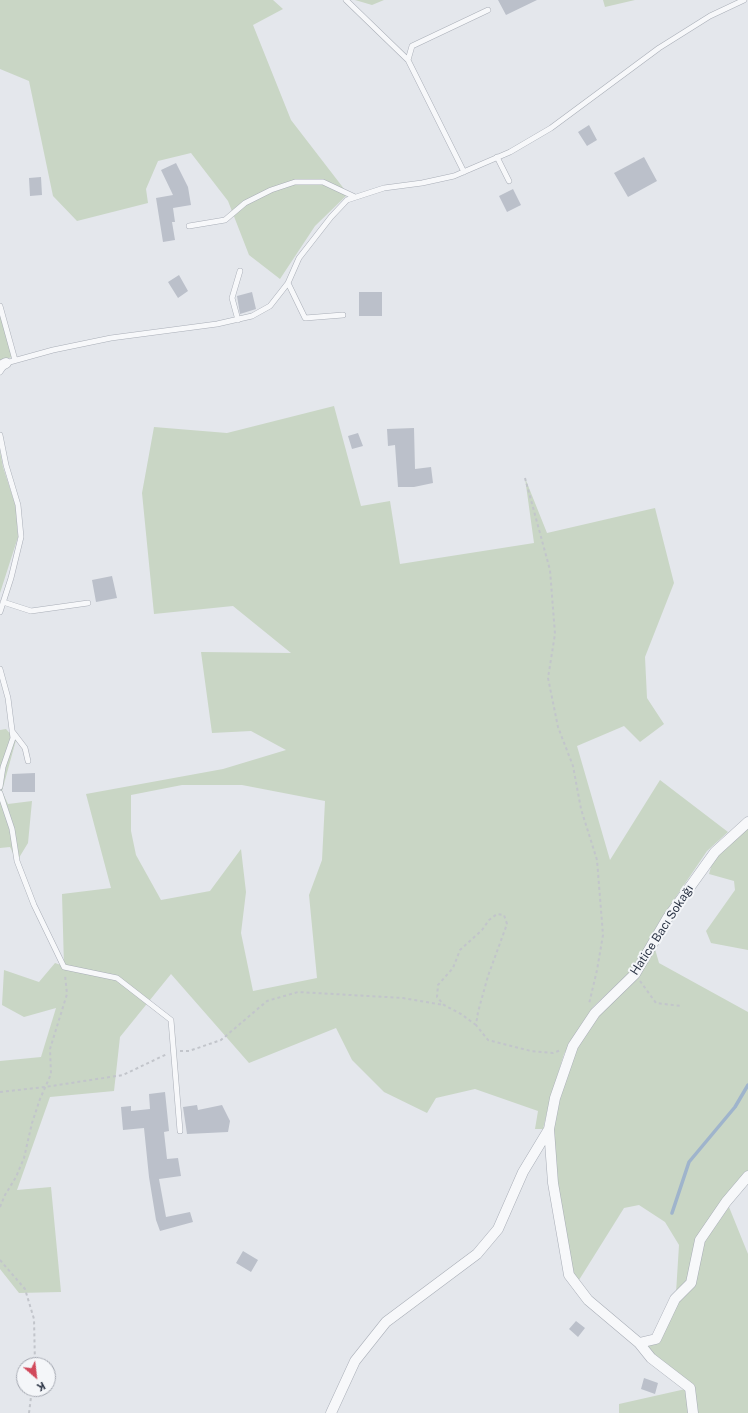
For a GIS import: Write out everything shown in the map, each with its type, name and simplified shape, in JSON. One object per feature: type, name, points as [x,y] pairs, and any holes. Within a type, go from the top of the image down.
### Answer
[{"type":"street","name":"Hatice Bacı Sokağı","points":[[331,1413],[354,1361],[386,1322],[477,1254],[498,1228],[523,1172],[549,1129],[555,1098],[573,1046],[595,1013],[635,974],[667,919],[715,852],[748,822]]},
{"type":"street","points":[[549,1129],[553,1183],[569,1275],[588,1300],[639,1342],[651,1358],[690,1388],[694,1413]]},
{"type":"street","points":[[639,1342],[656,1338],[675,1299],[691,1283],[700,1240],[726,1202],[748,1176]]},
{"type":"lane","points":[[346,0],[408,60],[464,172]]},
{"type":"lane","points":[[0,372],[7,363],[53,350],[112,338],[217,324],[252,316],[270,306],[288,283],[299,258],[327,222],[347,200],[384,188],[422,183],[454,176],[510,152],[551,128],[659,48],[710,16],[744,0]]},
{"type":"lane","points":[[408,60],[412,46],[488,10]]},
{"type":"lane","points":[[497,157],[509,181]]},
{"type":"lane","points":[[189,226],[225,220],[245,203],[271,190],[295,182],[323,182],[355,197]]},
{"type":"lane","points":[[238,320],[232,298],[240,271]]},
{"type":"lane","points":[[288,283],[305,318],[343,315]]},
{"type":"lane","points":[[0,306],[7,363]]},
{"type":"lane","points":[[0,435],[6,465],[18,505],[20,537],[11,578],[0,612]]},
{"type":"lane","points":[[3,602],[31,611],[88,603]]},
{"type":"lane","points":[[0,669],[8,698],[13,738],[3,767],[0,787]]},
{"type":"lane","points":[[12,730],[25,748],[28,761]]},
{"type":"lane","points":[[0,793],[12,829],[17,861],[34,905],[64,967],[117,978],[171,1020],[180,1131]]},
{"type":"path","points":[[525,478],[550,570],[555,634],[548,678],[558,727],[573,766],[581,809],[597,860],[603,935],[589,1005]]},
{"type":"path","points":[[444,1005],[437,997],[438,985],[453,968],[460,950],[482,930],[489,920],[497,914],[504,915],[507,924],[488,976],[476,1025]]},
{"type":"path","points":[[0,1207],[24,1158],[32,1123],[51,1074],[50,1049],[67,994],[64,967]]},
{"type":"path","points":[[635,974],[656,1003],[681,1006]]},
{"type":"path","points":[[0,1092],[45,1087],[123,1075],[174,1050],[189,1051],[221,1040],[267,1001],[298,992],[403,998],[444,1005],[461,1014],[476,1025],[488,1040],[531,1051],[552,1053],[573,1046]]},
{"type":"path","points":[[0,1260],[25,1289],[34,1319],[35,1357]]},
{"type":"path","points":[[29,1413],[31,1397]]},
{"type":"green space","points":[[0,0],[273,0],[283,9],[253,25],[291,120],[348,194],[315,226],[280,279],[249,255],[228,201],[191,153],[158,161],[146,189],[148,203],[77,221],[53,196],[29,81],[0,69]]},
{"type":"green space","points":[[355,0],[384,0],[372,5]]},
{"type":"green space","points":[[603,0],[635,0],[605,7]]},
{"type":"green space","points":[[0,314],[12,357],[0,361]]},
{"type":"green space","points":[[334,406],[361,506],[390,501],[400,564],[534,543],[525,478],[547,533],[655,508],[674,583],[645,657],[647,698],[664,724],[640,742],[624,726],[577,746],[610,860],[660,780],[728,832],[707,851],[661,919],[631,971],[593,1007],[564,1054],[543,1129],[535,1129],[538,1111],[475,1089],[436,1098],[427,1113],[384,1092],[352,1060],[336,1028],[249,1063],[171,974],[120,1037],[114,1091],[50,1097],[17,1190],[51,1187],[61,1292],[19,1293],[0,1269],[0,1061],[41,1057],[56,1008],[24,1017],[2,1005],[4,970],[39,982],[55,963],[64,966],[62,894],[111,888],[86,794],[223,769],[286,750],[251,731],[212,733],[201,652],[291,653],[233,606],[154,614],[142,493],[154,427],[227,433]],"holes":[[[182,785],[242,785],[325,801],[322,860],[309,895],[317,978],[253,991],[241,933],[246,892],[241,849],[210,891],[161,900],[136,855],[131,831],[131,795]]]},
{"type":"green space","points":[[0,451],[3,467],[16,507],[18,537],[0,593]]},
{"type":"green space","points":[[6,729],[16,740],[2,791],[8,804],[32,801],[28,843],[17,861],[10,847],[0,848],[0,730]]},
{"type":"green space","points":[[748,828],[748,950],[711,943],[706,931],[735,890],[734,881],[709,874],[715,853]]},
{"type":"green space","points":[[655,949],[659,963],[748,1012],[748,1170],[723,1200],[696,1238],[688,1282],[676,1293],[679,1245],[665,1222],[639,1205],[624,1208],[579,1280],[572,1273],[557,1181],[553,1128],[558,1100],[577,1048],[599,1014],[640,974]]},
{"type":"green space","points":[[729,1207],[748,1254],[748,1413],[619,1413],[619,1404],[690,1388],[653,1356],[644,1344],[658,1342],[678,1303],[695,1285],[705,1241]]},
{"type":"building","points":[[498,0],[537,0],[506,15]]},
{"type":"building","points":[[589,125],[597,140],[587,146],[578,132]]},
{"type":"building","points":[[644,157],[657,181],[628,197],[614,173]]},
{"type":"building","points":[[176,163],[188,187],[191,205],[173,208],[175,222],[172,222],[175,240],[163,242],[156,198],[173,195],[161,170]]},
{"type":"building","points":[[41,177],[42,195],[30,196],[29,178]]},
{"type":"building","points":[[513,189],[521,205],[507,212],[499,196]]},
{"type":"building","points":[[179,275],[188,291],[178,298],[168,282]]},
{"type":"building","points":[[252,292],[256,309],[240,314],[237,296]]},
{"type":"building","points":[[359,292],[382,292],[382,316],[359,316]]},
{"type":"building","points":[[414,428],[415,469],[431,467],[433,483],[414,487],[398,487],[395,445],[388,446],[387,429]]},
{"type":"building","points":[[358,433],[363,446],[352,449],[348,436]]},
{"type":"building","points":[[112,576],[117,598],[96,602],[92,580]]},
{"type":"building","points":[[35,773],[35,792],[12,792],[12,774]]},
{"type":"building","points":[[165,1092],[169,1131],[164,1132],[167,1159],[178,1158],[181,1176],[159,1179],[166,1217],[190,1212],[193,1222],[160,1231],[156,1220],[149,1177],[144,1128],[123,1130],[121,1107],[131,1106],[131,1111],[150,1109],[149,1094]]},
{"type":"building","points":[[197,1105],[198,1110],[222,1105],[230,1121],[228,1132],[187,1134],[183,1107]]},
{"type":"building","points":[[243,1251],[258,1260],[251,1272],[236,1263]]},
{"type":"building","points":[[576,1321],[585,1328],[578,1337],[569,1329]]},
{"type":"building","points":[[644,1378],[658,1383],[655,1394],[641,1389]]},
{"type":"waterway","points":[[672,1213],[689,1162],[735,1107],[748,1085]]}]
